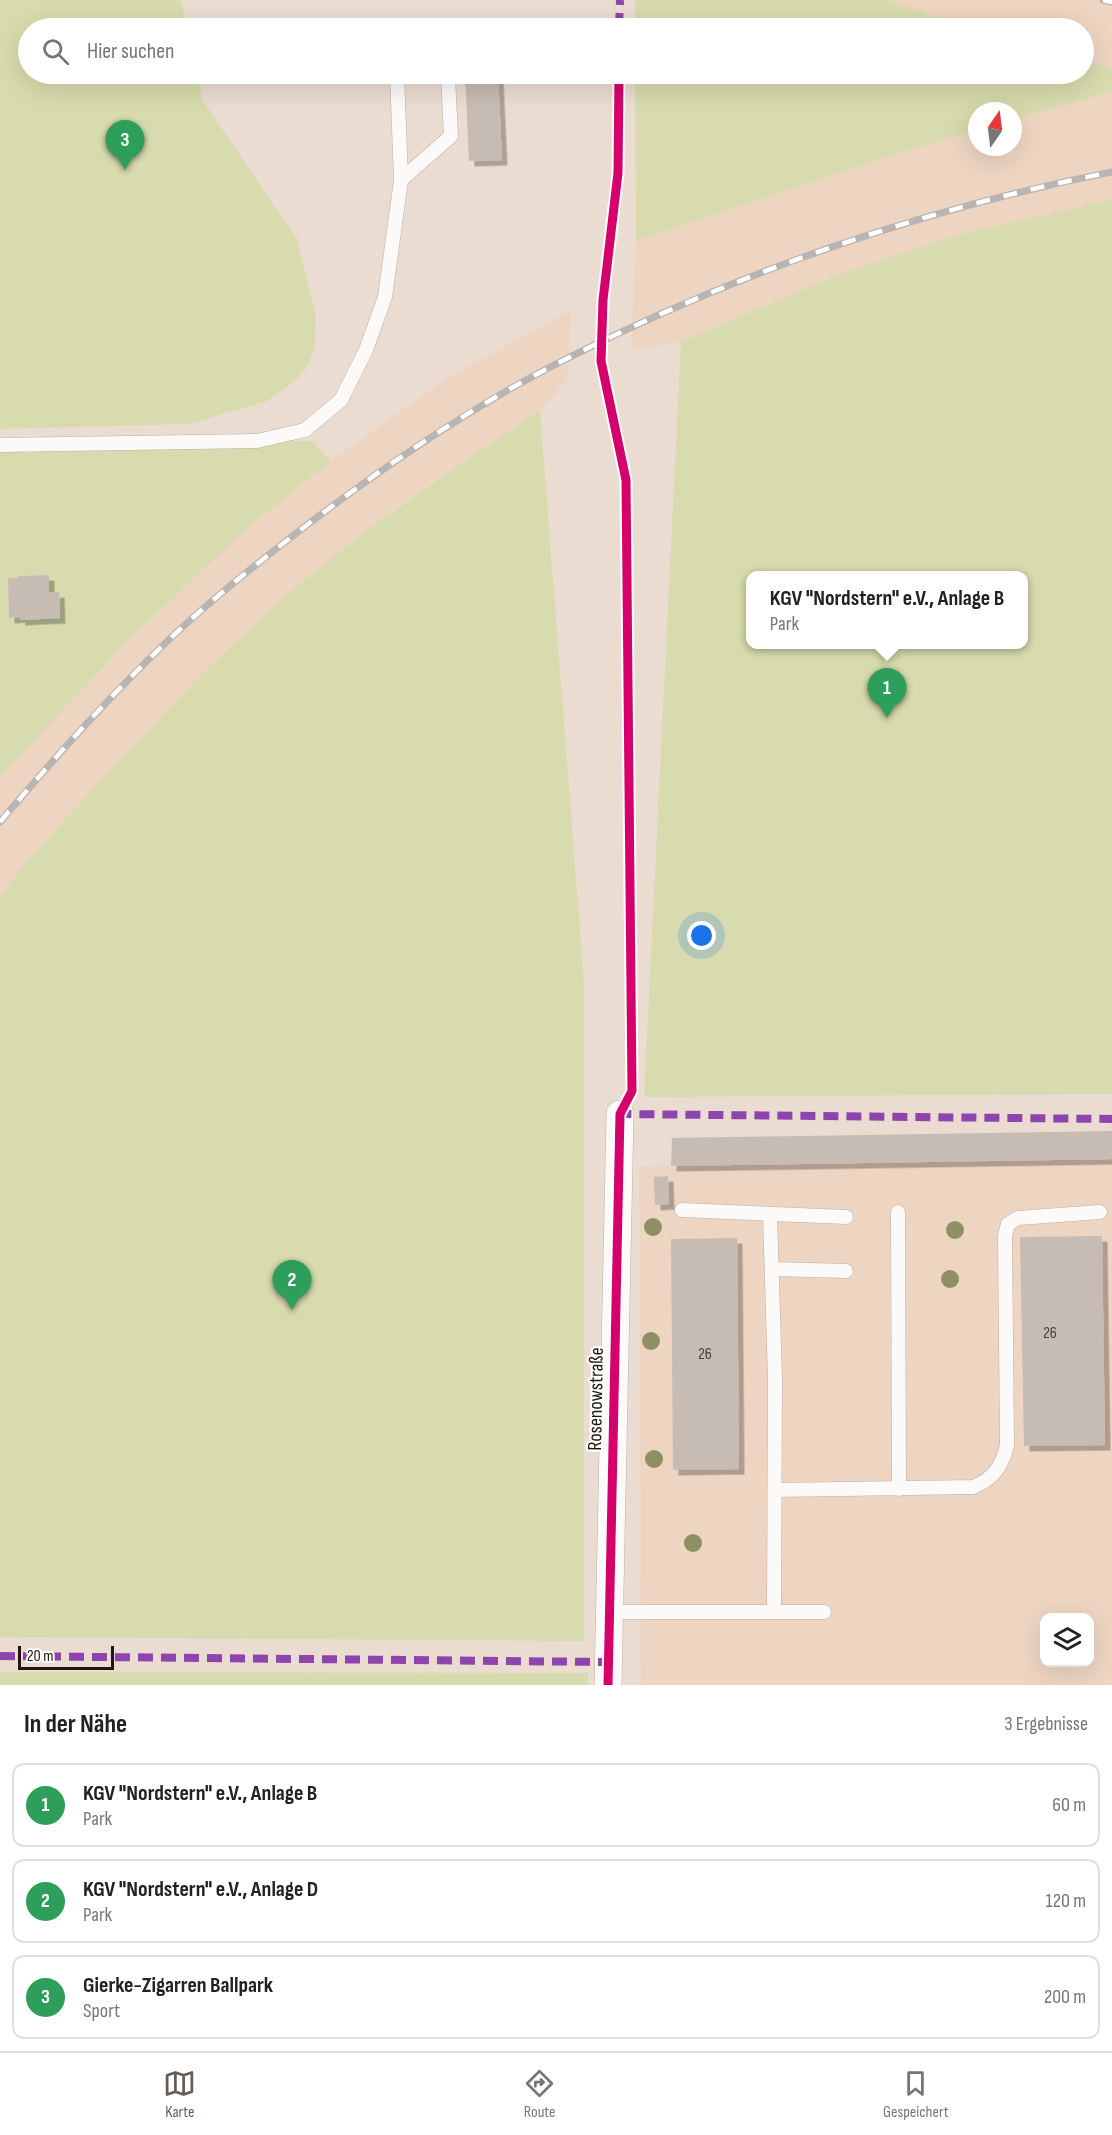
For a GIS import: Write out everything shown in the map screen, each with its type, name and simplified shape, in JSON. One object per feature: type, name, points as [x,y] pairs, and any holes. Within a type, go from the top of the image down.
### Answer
[{"type":"street","name":"Rosenowstraße","points":[[608,1685],[620,1114]]},
{"type":"lane","points":[[0,445],[257,441],[305,430],[341,400],[366,350],[385,297],[401,180],[397,84]]},
{"type":"lane","points":[[401,180],[451,136],[448,84]]},
{"type":"lane","points":[[682,1210],[846,1217]]},
{"type":"lane","points":[[898,1212],[899,1489]]},
{"type":"lane","points":[[775,1490],[973,1487],[986,1481],[999,1467],[1007,1445],[1005,1236],[1008,1224],[1018,1218],[1100,1212]]},
{"type":"lane","points":[[771,1215],[775,1379],[774,1612]]},
{"type":"lane","points":[[772,1269],[846,1272]]},
{"type":"lane","points":[[609,1612],[824,1612]]},
{"type":"shaded area","points":[[886,0],[1112,0],[1112,68],[1094,64],[1094,18],[939,18]]},
{"type":"shaded area","points":[[1112,91],[1112,199],[954,236],[840,274],[681,342],[631,350],[636,241],[968,133],[968,156],[1022,156],[1022,117]]},
{"type":"shaded area","points":[[570,311],[568,380],[540,410],[394,509],[23,865],[0,897],[0,777],[127,642],[244,531],[331,461],[447,378]]},
{"type":"shaded area","points":[[1112,1159],[1112,1685],[641,1685],[639,1166]]},
{"type":"green space","points":[[0,0],[181,0],[185,18],[18,18],[18,84],[199,84],[203,101],[297,239],[316,315],[315,343],[309,364],[294,382],[267,401],[190,424],[0,429]]},
{"type":"green space","points":[[635,0],[886,0],[939,18],[635,18]]},
{"type":"green space","points":[[1094,64],[1112,68],[1112,91],[1022,117],[1022,102],[968,102],[968,133],[636,241],[635,84],[1094,84]]},
{"type":"green space","points":[[1112,199],[1112,1094],[644,1097],[681,342],[840,274],[954,236]]},
{"type":"green space","points":[[540,410],[584,982],[584,1641],[0,1637],[0,897],[23,865],[152,727],[218,659],[287,595],[379,522]]},
{"type":"green space","points":[[312,441],[331,461],[244,531],[127,642],[0,777],[0,449]],"holes":[[[49,575],[49,593],[59,593],[60,618],[20,620],[20,617],[9,618],[8,578]]]},
{"type":"green space","points":[[0,1672],[588,1673],[588,1685],[0,1685]]},
{"type":"building","points":[[465,84],[498,84],[502,160],[469,161]]},
{"type":"building","points":[[49,575],[49,593],[59,592],[60,618],[20,620],[20,617],[9,618],[8,578]]},
{"type":"building","points":[[1112,1131],[1112,1159],[671,1166],[672,1138]]},
{"type":"building","points":[[668,1176],[669,1204],[655,1205],[654,1177]]},
{"type":"building","points":[[1102,1236],[1105,1445],[1024,1446],[1020,1237]]},
{"type":"building","points":[[737,1238],[739,1469],[673,1470],[671,1239]]},
{"type":"railway","points":[[1103,0],[1112,2]]},
{"type":"railway","points":[[0,822],[107,701],[176,633],[238,579],[367,481],[432,436],[500,395],[634,326],[700,297],[835,246],[973,204],[1112,172]]},
{"type":"marked path","points":[[619,18],[620,0]]},
{"type":"marked path","points":[[622,1111],[620,1114],[1112,1119]]},
{"type":"marked path","points":[[0,1656],[607,1662]]},
{"type":"cycle path","points":[[608,1685],[620,1114],[632,1091],[626,480],[601,361],[603,300],[618,173],[619,84]]},
{"type":"place","name":"Gierke-Zigarren Ballpark","points":[[125,170]]},
{"type":"place","name":"KGV \"Nordstern\" e.V., Anlage B","points":[[887,718]]},
{"type":"place","name":"KGV \"Nordstern\" e.V., Anlage D","points":[[292,1310]]}]
